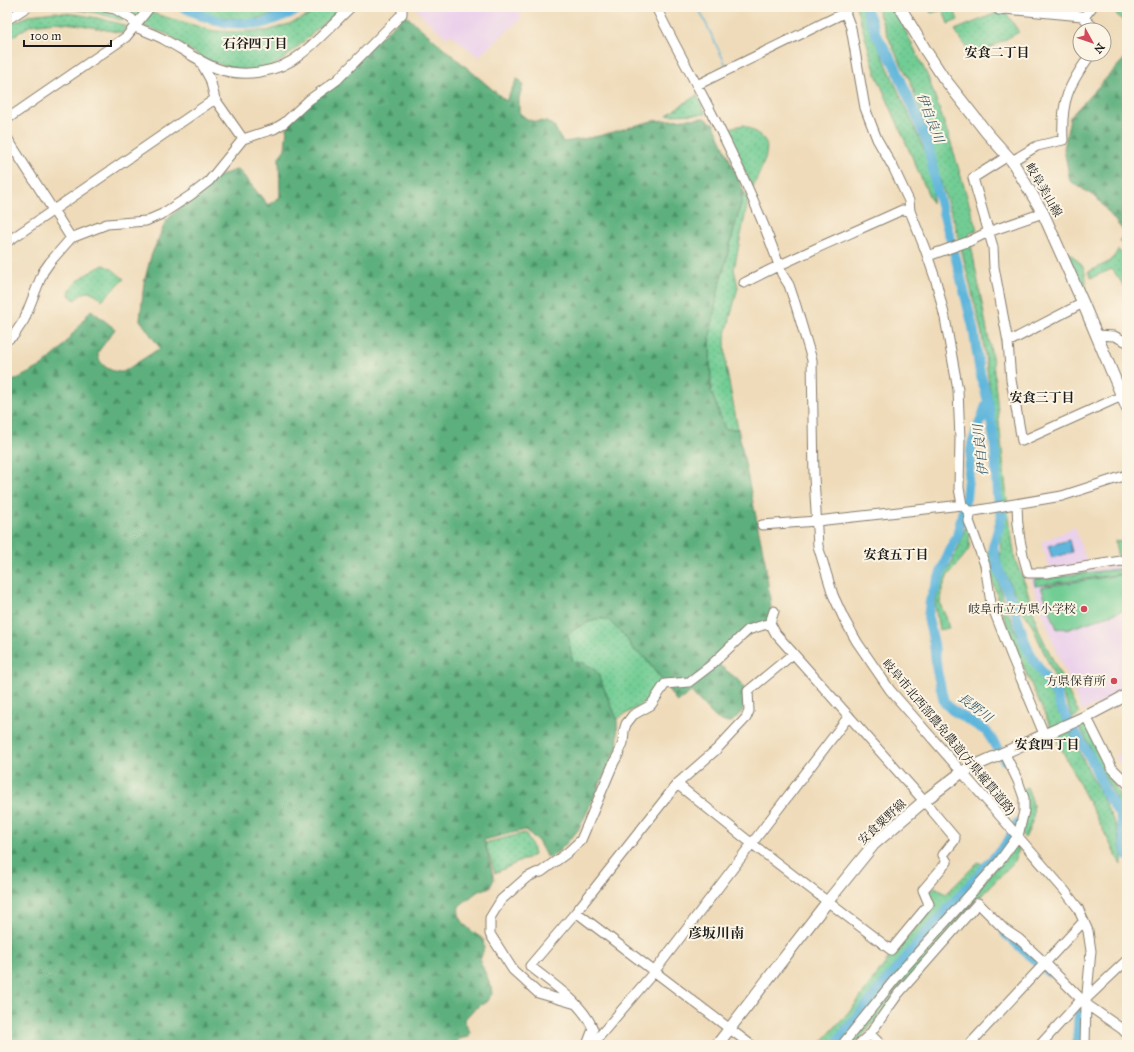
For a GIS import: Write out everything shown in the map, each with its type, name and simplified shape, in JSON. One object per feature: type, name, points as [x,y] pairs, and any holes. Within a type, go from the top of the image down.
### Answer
[{"type":"main road","name":"岐阜美山線","points":[[900,7],[944,78],[986,133],[1010,158],[1043,213],[1127,408]]},
{"type":"main road","name":"安食粟野線","points":[[717,1045],[874,844],[924,801],[962,772],[1047,733],[1087,718],[1127,695]]},
{"type":"street","points":[[7,20],[27,7]]},
{"type":"street","points":[[105,7],[114,9],[132,19],[136,24],[184,52],[216,68],[232,72],[250,73],[283,66],[300,56],[351,7]]},
{"type":"street","points":[[7,120],[126,37],[150,7]]},
{"type":"street","points":[[7,340],[14,335],[24,320],[43,272],[71,238],[107,224],[146,221],[162,214],[191,195],[209,181],[243,139],[274,129],[284,123],[309,100],[337,80],[402,14],[402,7]]},
{"type":"street","points":[[656,7],[674,45],[715,119],[751,194],[779,264]]},
{"type":"street","points":[[996,7],[999,10],[1005,9],[1082,16],[1084,16],[1092,7]]},
{"type":"street","points":[[697,86],[844,10],[852,28],[865,108],[877,139],[894,169],[909,201],[910,211],[932,254],[958,390],[960,439],[959,488],[968,509],[970,516],[969,520],[985,565],[991,603],[1012,657],[1047,733]]},
{"type":"street","points":[[1082,16],[1088,22]]},
{"type":"street","points":[[199,59],[210,79],[214,99],[243,139]]},
{"type":"street","points":[[1086,62],[1074,79],[1065,101],[1062,121],[1063,140],[1037,146],[972,178],[992,247],[994,267],[1008,342],[1011,380],[1022,441],[1122,396]]},
{"type":"street","points":[[7,242],[214,99]]},
{"type":"street","points":[[7,138],[71,238]]},
{"type":"street","points":[[744,283],[779,264],[902,210],[910,211]]},
{"type":"street","points":[[932,254],[970,241],[988,232],[1043,213]]},
{"type":"street","name":"岐阜市北西部農免農道(方県縦貫道路)","points":[[779,264],[782,274],[789,285],[812,360],[814,477],[818,546],[833,595],[857,642],[890,690],[1017,834]]},
{"type":"street","points":[[1008,342],[1083,303]]},
{"type":"street","points":[[1096,334],[1114,336],[1127,342]]},
{"type":"street","points":[[762,525],[1015,504],[1062,496],[1127,475]]},
{"type":"street","points":[[1015,504],[1022,556],[1028,573],[1046,574],[1121,561],[1127,562]]},
{"type":"street","points":[[677,784],[751,843],[892,950],[929,904],[923,890],[947,862],[944,855],[955,838],[776,634],[770,623],[774,611]]},
{"type":"street","points":[[576,1004],[538,993],[513,970],[490,934],[490,918],[501,900],[526,878],[536,872],[541,872],[567,853],[581,840],[618,755],[623,742],[626,724],[633,715],[651,704],[665,684],[689,682],[710,666],[748,630],[770,623]]},
{"type":"street","points":[[587,1045],[593,1029],[587,1016],[576,1004],[530,966],[576,912],[677,784],[717,749],[746,718],[749,711],[748,691],[794,654]]},
{"type":"street","points":[[592,1045],[654,972],[849,716]]},
{"type":"street","points":[[1087,718],[1112,768],[1127,783]]},
{"type":"street","points":[[842,1045],[904,968],[999,862],[1017,834],[1024,811],[1024,798],[1018,781],[1000,754]]},
{"type":"street","points":[[1017,834],[1078,908],[1088,930],[1091,951],[1085,1000],[1085,1045]]},
{"type":"street","points":[[858,1045],[870,1034],[898,994],[978,903],[1004,929],[1019,939],[1043,965],[1127,1034]]},
{"type":"street","points":[[576,912],[751,1045]]},
{"type":"street","points":[[969,1045],[1084,921]]},
{"type":"street","points":[[1040,1045],[1075,1007],[1085,1000],[1127,960]]},
{"type":"street","points":[[870,1034],[881,1045]]},
{"type":"shaded area","points":[[417,7],[519,7],[521,19],[478,57],[450,34],[447,38],[422,16],[416,9]]},
{"type":"shaded area","name":"岐阜市立方県小学校","points":[[1075,527],[1087,564],[1050,569],[1041,542]]},
{"type":"shaded area","name":"岐阜市立方県小学校","points":[[1123,564],[1127,566],[1127,691],[1082,712],[1052,640],[1030,578],[1067,574]]},
{"type":"shaded area","points":[[1127,751],[1127,777],[1115,756]]},
{"type":"green space","points":[[60,7],[131,7],[214,31],[239,32],[267,31],[289,24],[312,14],[322,7],[337,7],[341,13],[325,22],[284,59],[271,67],[255,70],[236,69],[209,61],[185,47],[167,34],[145,27],[141,23],[130,20],[121,20],[97,13]]},
{"type":"green space","points":[[184,7],[230,7],[235,9],[291,7],[252,20],[211,16]]},
{"type":"green space","points":[[856,7],[861,7],[930,163],[933,189],[932,203],[876,74]]},
{"type":"green space","points":[[876,7],[894,7],[928,77],[950,140],[977,230],[969,234],[993,362],[1008,510],[1015,560],[1026,586],[1039,631],[1079,714],[1073,718],[1031,623],[1023,611],[1000,563],[1001,531],[1003,522],[995,426],[982,334],[956,227],[941,184],[921,112],[910,81],[893,48]]},
{"type":"green space","points":[[930,7],[953,7],[958,20],[948,24],[943,10],[931,13]]},
{"type":"green space","points":[[1121,7],[1127,7],[1127,25],[1115,13]]},
{"type":"green space","points":[[1004,10],[1019,32],[973,57],[955,30]]},
{"type":"green space","points":[[55,12],[82,15],[117,23],[126,26],[126,29],[122,33],[81,25],[55,22],[31,25],[7,40],[7,26],[30,15]]},
{"type":"green space","points":[[405,15],[506,101],[517,79],[521,81],[523,85],[519,98],[519,112],[529,120],[543,121],[551,124],[564,142],[599,136],[652,121],[704,118],[714,124],[744,192],[718,291],[710,336],[711,391],[725,429],[738,429],[765,561],[771,607],[768,621],[713,660],[741,682],[747,697],[742,712],[732,722],[724,722],[716,718],[691,692],[677,702],[645,658],[634,650],[627,639],[608,620],[593,620],[571,631],[568,635],[572,659],[575,662],[584,663],[593,668],[598,674],[617,719],[618,746],[579,829],[561,849],[551,857],[546,856],[538,841],[525,830],[484,840],[494,879],[490,887],[477,892],[459,906],[459,911],[462,921],[466,926],[483,939],[484,948],[480,961],[491,986],[492,994],[486,1002],[474,1009],[464,1020],[470,1032],[469,1037],[459,1040],[456,1045],[7,1045],[7,428],[13,422],[7,414],[7,384],[42,366],[60,350],[91,310],[115,329],[98,352],[100,361],[110,370],[123,372],[160,348],[140,320],[144,283],[151,256],[166,221],[187,201],[219,176],[238,169],[268,205],[280,197],[279,157],[285,149],[287,128],[300,110]]},
{"type":"green space","points":[[1127,56],[1127,250],[1119,241],[1125,233],[1097,198],[1070,181],[1064,149],[1070,117]]},
{"type":"green space","points":[[697,95],[706,114],[667,115]]},
{"type":"green space","points":[[744,125],[764,140],[767,148],[765,159],[753,188],[724,129]]},
{"type":"green space","points":[[744,192],[748,201],[734,269],[738,287],[725,338],[726,367],[738,429],[725,429],[711,391],[710,336],[718,291]]},
{"type":"green space","points":[[1118,250],[1127,257],[1127,290],[1112,269],[1091,278],[1088,272],[1111,261]]},
{"type":"green space","points":[[1069,253],[1084,268],[1086,289],[1084,291],[1066,255]]},
{"type":"green space","points":[[104,265],[112,269],[124,279],[102,300],[95,294],[88,292],[82,294],[75,300],[69,295],[70,290],[78,281],[88,273]]},
{"type":"green space","points":[[965,528],[970,529],[969,549],[948,575],[942,589],[940,604],[949,628],[939,630],[935,606],[940,582],[951,564]]},
{"type":"green space","points":[[1127,540],[1127,560],[1118,559],[1115,541]]},
{"type":"green space","points":[[989,551],[1004,602],[1017,634],[1055,702],[1116,826],[1122,855],[1121,865],[1044,713],[1026,674],[1010,634],[997,594],[985,553]]},
{"type":"green space","points":[[1127,568],[1127,573],[1035,586],[1034,579]]},
{"type":"green space","points":[[1126,574],[1127,609],[1066,630],[1065,627],[1057,629],[1041,587]]},
{"type":"green space","points":[[595,619],[608,620],[627,639],[634,650],[645,658],[663,682],[646,702],[617,719],[598,674],[584,663],[575,662],[572,659],[568,635],[571,631]]},
{"type":"green space","points":[[1085,722],[1108,773],[1127,810],[1127,824],[1079,725]]},
{"type":"green space","points":[[1027,787],[1034,812],[1025,838],[1021,834],[1023,789]]},
{"type":"green space","points":[[525,833],[532,846],[534,855],[495,873],[485,843]]},
{"type":"green space","points":[[1016,844],[1019,850],[1013,863],[969,908],[860,1039],[853,1045],[845,1045],[900,978]]},
{"type":"green space","points":[[978,862],[986,866],[930,928],[832,1045],[819,1045],[854,1006],[893,953],[930,912],[933,905],[928,893],[935,887],[946,894]]},
{"type":"water","points":[[1069,540],[1072,552],[1052,558],[1048,546]]},
{"type":"waterway","name":"伊自良川","points":[[183,7],[202,16],[227,23],[261,24],[295,11],[301,7]]},
{"type":"waterway","points":[[698,7],[726,65]]},
{"type":"waterway","name":"伊自良川","points":[[866,7],[876,34],[895,66],[928,144],[937,191],[973,327],[980,373],[988,401],[995,445],[997,496],[1002,516],[993,547],[997,566],[1014,607],[1026,645],[1056,694],[1060,706],[1092,761],[1106,794],[1120,815],[1127,856]]},
{"type":"waterway","name":"長野川","points":[[987,403],[972,444],[966,497],[957,536],[949,552],[930,601],[928,618],[944,702],[952,710],[986,731],[1004,760]]},
{"type":"waterway","name":"長野川","points":[[834,1045],[928,931],[1008,842],[1017,823]]},
{"type":"waterway","points":[[1005,933],[1048,972]]},
{"type":"waterway","points":[[1077,1045],[1079,1011]]},
{"type":"place","name":"岐阜市立方県小学校","points":[[1084,609]]},
{"type":"place","name":"方県保育所","points":[[1114,681]]},
{"type":"district","name":"石谷四丁目","points":[[255,44]]},
{"type":"district","name":"安食二丁目","points":[[997,53]]},
{"type":"district","name":"安食三丁目","points":[[1042,398]]},
{"type":"district","name":"安食五丁目","points":[[896,555]]},
{"type":"district","name":"安食四丁目","points":[[1047,745]]},
{"type":"district","name":"彦坂川南","points":[[716,933]]}]
